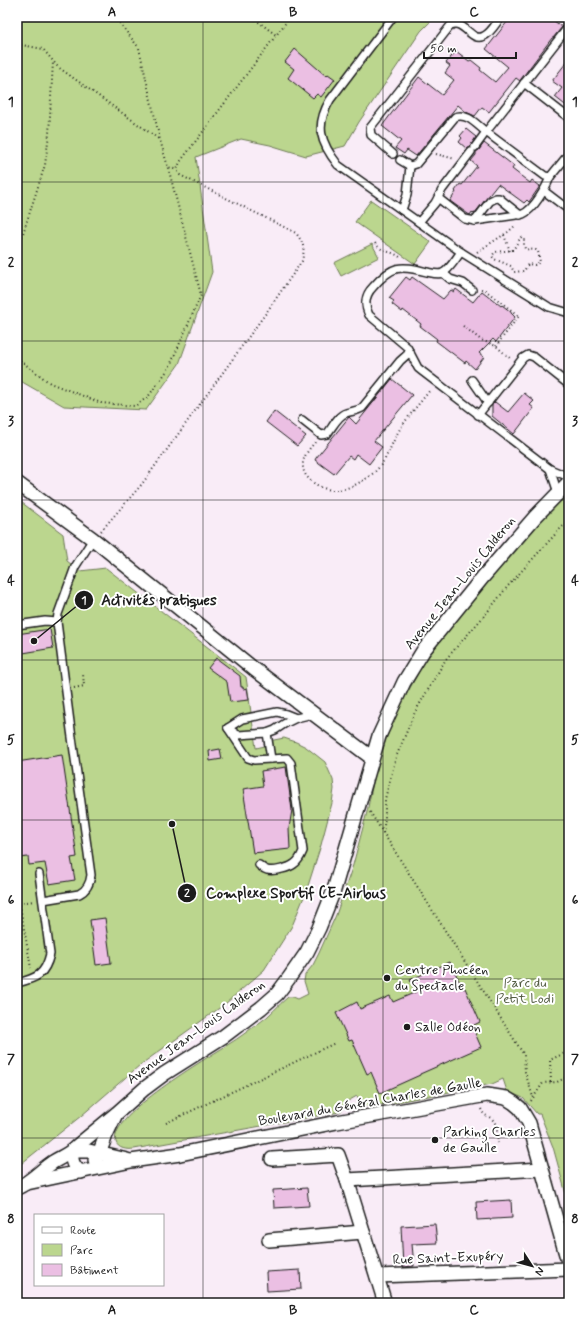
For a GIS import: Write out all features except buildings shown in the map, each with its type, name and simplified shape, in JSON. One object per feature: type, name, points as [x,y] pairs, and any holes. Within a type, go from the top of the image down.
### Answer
[{"type":"street","name":"Avenue Jean-Louis Calderon","points":[[22,1186],[53,1162],[72,1151],[144,1089],[164,1074],[224,1036],[277,994],[307,952],[320,928],[334,890],[379,736],[391,707],[404,682],[423,651],[483,577],[535,517],[569,482]]},
{"type":"street","points":[[17,483],[93,539],[248,664],[372,758]]},
{"type":"street","name":"Boulevard du Général Charles de Gaulle","points":[[22,1186],[131,1161],[180,1154],[337,1122],[487,1095],[506,1098],[514,1103],[525,1115],[529,1123],[569,1265]]},
{"type":"street","points":[[117,1113],[106,1135],[99,1154],[92,1166],[83,1172],[76,1169],[73,1164],[72,1151],[89,1151],[99,1154],[131,1161]]},
{"type":"street","points":[[272,1159],[338,1155],[385,1303]]},
{"type":"street","points":[[347,1180],[542,1169]]},
{"type":"street","points":[[269,1240],[363,1232]]},
{"type":"street","name":"Rue Saint-Exupéry","points":[[376,1276],[569,1269]]},
{"type":"lane","points":[[393,17],[324,110],[322,135],[325,146],[338,165],[461,252],[549,307],[558,311],[569,313]]},
{"type":"lane","points":[[393,154],[374,138],[370,128],[451,25],[455,23],[459,24],[474,35],[483,37],[500,17]]},
{"type":"lane","points":[[419,222],[486,132],[569,26]]},
{"type":"lane","points":[[524,83],[569,118]]},
{"type":"lane","points":[[400,160],[410,166],[416,164],[455,117],[458,115],[463,115],[468,117],[545,176],[550,177]]},
{"type":"lane","points":[[438,198],[465,219],[475,221],[520,214],[528,211],[544,191],[550,177],[568,155]]},
{"type":"lane","points":[[402,210],[407,195],[410,166]]},
{"type":"lane","points":[[544,191],[569,210]]},
{"type":"lane","points":[[475,221],[490,201],[496,198],[499,198],[520,214]]},
{"type":"lane","points":[[461,252],[443,273],[433,274],[410,267],[396,268],[387,272],[369,291],[366,299],[366,308],[369,315],[404,344],[418,368],[550,469],[569,477]]},
{"type":"lane","points":[[443,273],[450,279],[463,283],[472,290]]},
{"type":"lane","points":[[302,420],[321,435],[327,434],[345,413],[362,408],[400,361],[410,352]]},
{"type":"lane","points":[[478,415],[523,358],[528,356],[534,357],[568,384]]},
{"type":"lane","points":[[472,380],[488,403]]},
{"type":"lane","points":[[550,469],[558,493]]},
{"type":"lane","points":[[43,900],[79,894],[88,887],[92,875],[65,689],[57,622],[58,614],[75,567],[93,539]]},
{"type":"lane","points":[[17,625],[45,621],[57,622]]},
{"type":"lane","points":[[228,728],[242,719],[277,712],[296,718]]},
{"type":"lane","points":[[228,728],[238,735],[267,733],[296,718],[313,714]]},
{"type":"lane","points":[[228,728],[248,758],[254,760],[287,758],[291,763],[303,851],[296,864],[290,867],[268,871],[259,865]]},
{"type":"lane","points":[[267,733],[271,759]]},
{"type":"lane","points":[[17,983],[33,979],[38,976],[44,970],[50,954],[39,874]]},
{"type":"path","points":[[17,358],[50,383],[102,403],[135,406],[148,397],[169,368],[201,295],[160,140],[138,48],[114,17]]},
{"type":"path","points":[[252,17],[276,35]]},
{"type":"path","points":[[177,170],[180,162],[290,17]]},
{"type":"path","points":[[17,44],[43,49],[58,67],[160,140]]},
{"type":"path","points":[[17,252],[45,165],[49,134],[53,62]]},
{"type":"path","points":[[427,152],[464,162]]},
{"type":"path","points":[[93,539],[142,484],[302,262],[304,253],[303,243],[296,233],[180,175],[177,170],[168,167]]},
{"type":"path","points":[[469,256],[513,228],[518,222],[520,214]]},
{"type":"path","points":[[504,235],[510,251]]},
{"type":"path","points":[[521,237],[524,239],[525,249],[538,251],[540,262],[536,265],[528,264],[524,271],[516,272],[513,271],[510,265],[492,258],[496,252],[510,251],[515,248],[521,237]]},
{"type":"path","points":[[375,243],[382,251],[390,252],[402,258],[406,267]]},
{"type":"path","points":[[472,290],[485,290],[519,316],[496,346]]},
{"type":"path","points":[[463,326],[481,340],[496,346],[518,364]]},
{"type":"path","points":[[321,435],[305,456],[303,470],[311,481],[318,486],[336,490],[347,488],[371,475],[380,467],[400,429],[436,382]]},
{"type":"path","points":[[383,833],[385,799],[396,757],[416,712],[446,659],[485,615],[508,586],[569,521]]},
{"type":"path","points":[[65,689],[84,686],[83,674]]},
{"type":"path","points":[[360,798],[524,1055],[525,1072],[533,1097]]},
{"type":"path","points":[[17,889],[33,979]]},
{"type":"path","points":[[19,903],[43,900]]},
{"type":"path","points":[[17,912],[20,908]]},
{"type":"path","points":[[166,1123],[335,1043]]},
{"type":"path","points":[[551,1082],[550,1060],[569,1051]]},
{"type":"path","points":[[525,1115],[533,1097],[543,1083],[557,1082],[569,1076]]},
{"type":"green space","points":[[17,17],[435,17],[421,31],[359,122],[345,146],[306,156],[270,145],[241,139],[196,157],[212,272],[179,364],[146,410],[64,406],[17,379]]},
{"type":"green space","points":[[371,200],[431,242],[415,264],[355,222]]},
{"type":"green space","points":[[372,244],[379,257],[341,276],[334,263]]},
{"type":"green space","name":"Parc du Petit Lodi","points":[[569,491],[569,1205],[553,1147],[540,1114],[537,1114],[523,1098],[507,1091],[503,1079],[492,1084],[370,1107],[365,1106],[357,1096],[346,1102],[344,1108],[339,1112],[134,1149],[121,1148],[116,1142],[117,1131],[127,1118],[143,1103],[182,1074],[233,1042],[263,1020],[288,997],[298,999],[308,994],[304,981],[305,975],[313,965],[336,915],[353,865],[367,812],[376,768],[394,717],[422,666],[461,611],[548,511]]},
{"type":"green space","points":[[17,499],[63,534],[67,561],[80,571],[106,568],[246,677],[256,748],[265,746],[264,742],[284,738],[306,747],[325,762],[333,780],[334,789],[332,803],[321,845],[306,892],[292,926],[264,970],[225,1004],[140,1065],[81,1116],[17,1167]]},
{"type":"place","name":"Activités pratiques","points":[[34,641]]},
{"type":"place","name":"Complexe Sportif CE-Airbus","points":[[172,824]]},
{"type":"place","name":"Centre Phocéen du Spectacle","points":[[387,978]]},
{"type":"place","name":"Salle Odéon","points":[[407,1027]]},
{"type":"place","name":"Parking Charles de Gaulle","points":[[435,1140]]}]
